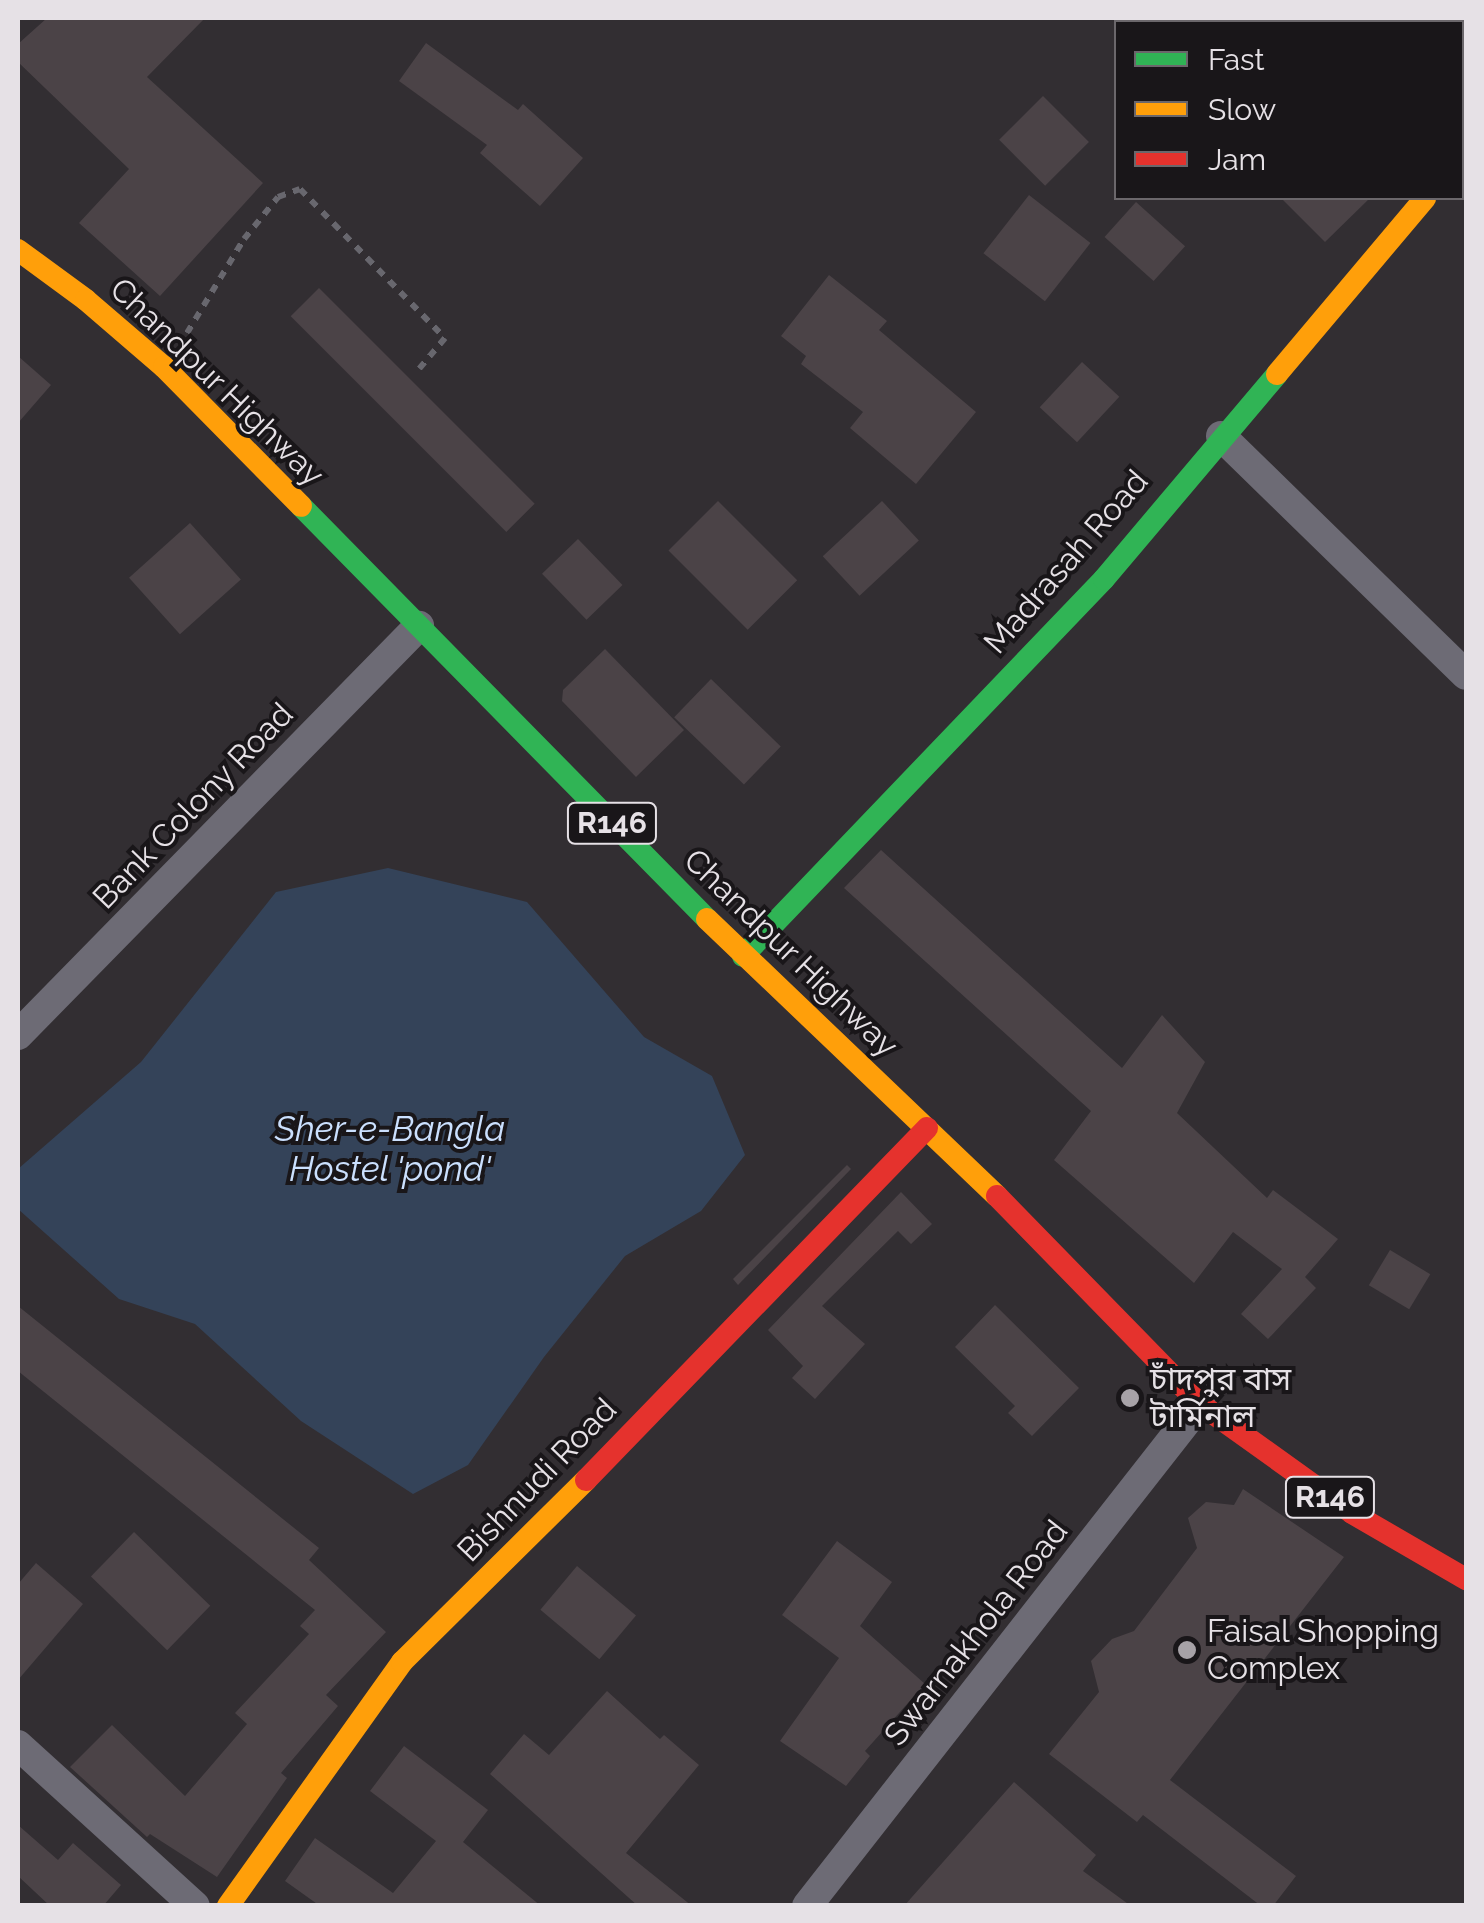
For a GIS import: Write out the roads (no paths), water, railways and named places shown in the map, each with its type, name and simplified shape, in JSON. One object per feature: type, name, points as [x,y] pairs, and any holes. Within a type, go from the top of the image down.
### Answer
[{"type":"street","name":"Madrasah Road","points":[[743,956],[1104,579],[1422,200]]},
{"type":"street","name":"Chandpur Highway","points":[[18,250],[86,300],[164,367],[743,956],[927,1128],[1200,1404],[1352,1512],[1466,1579]]},
{"type":"street","points":[[1222,436],[1466,675]]},
{"type":"street","name":"Bank Colony Road","points":[[18,1035],[418,626]]},
{"type":"street","name":"Bishnudi Road","points":[[228,1906],[402,1662],[529,1540],[927,1128]]},
{"type":"street","name":"Swarnakhola Road","points":[[807,1906],[1200,1404]]},
{"type":"street","points":[[18,1745],[195,1906]]},
{"type":"water","name":"Sher-e-Bangla Hostel 'pond'","points":[[388,868],[527,902],[644,1037],[712,1076],[745,1155],[701,1211],[625,1256],[544,1357],[468,1465],[413,1494],[301,1421],[195,1324],[119,1299],[18,1209],[18,1169],[141,1062],[276,892]]},
{"type":"place","name":"চাঁদপুর বাস টার্মিনাল","points":[[1130,1398]]},
{"type":"place","name":"Faisal Shopping Complex","points":[[1187,1650]]}]
